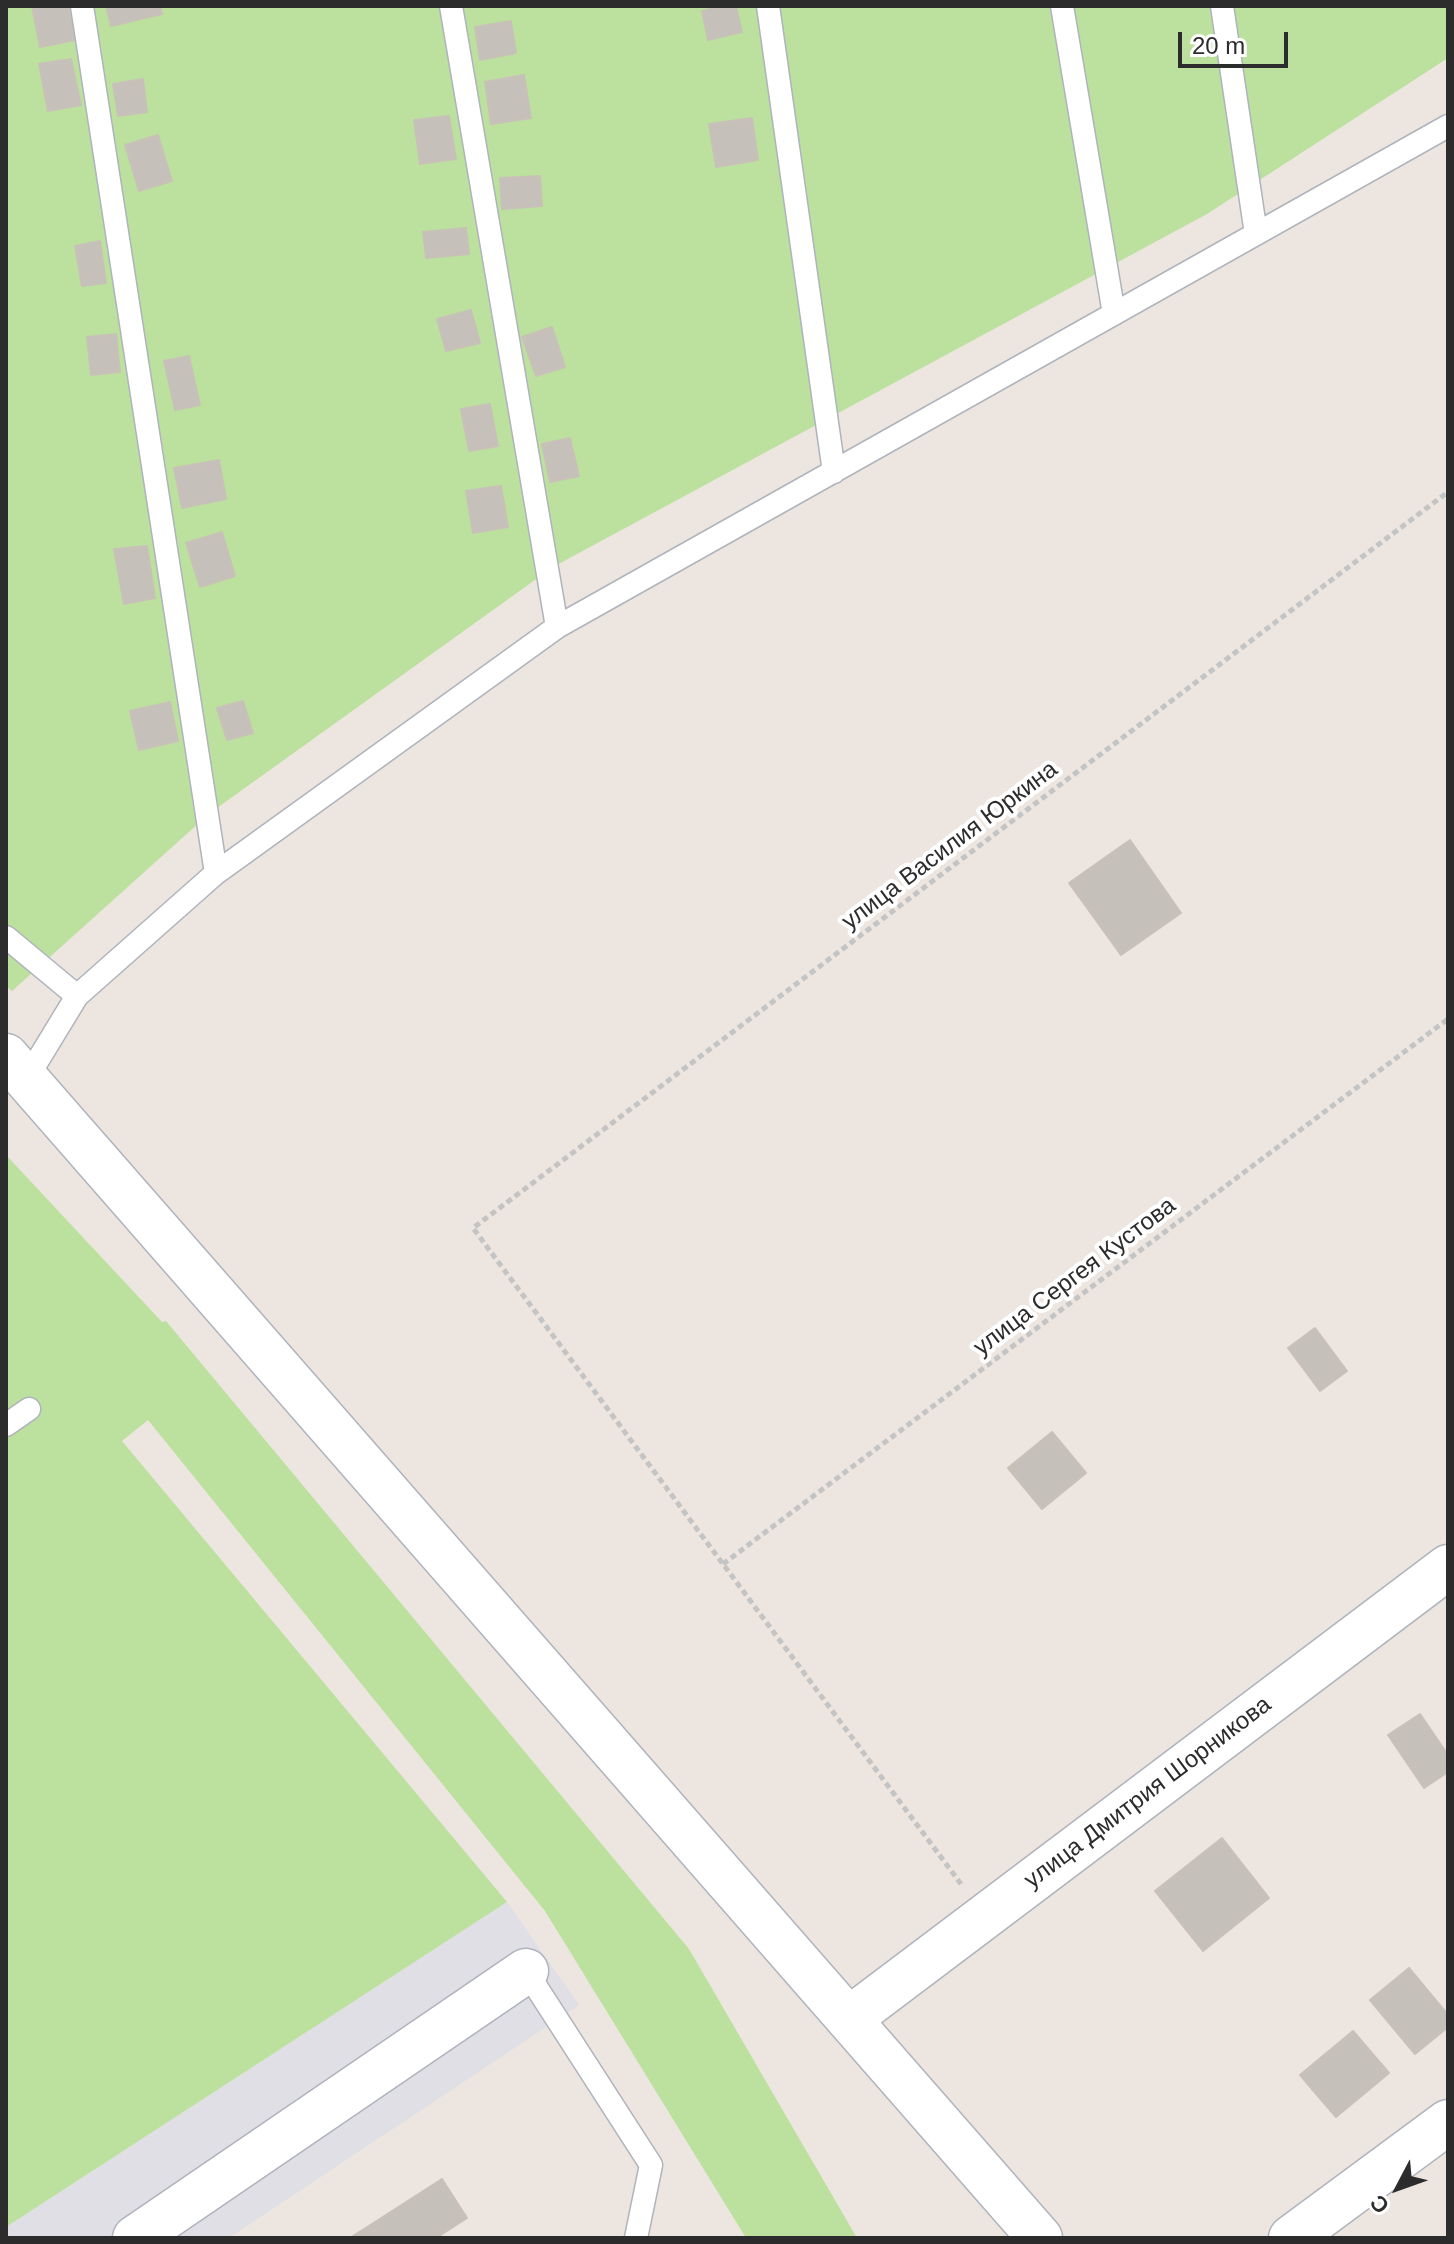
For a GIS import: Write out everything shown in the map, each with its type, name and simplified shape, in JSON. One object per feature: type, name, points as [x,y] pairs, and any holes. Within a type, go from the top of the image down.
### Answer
[{"type":"street","points":[[17,1067],[1040,2238]]},
{"type":"street","name":"улица Дмитрия Шорникова","points":[[849,2019],[1448,1567]]},
{"type":"street","points":[[135,2238],[526,1971]]},
{"type":"street","points":[[1291,2238],[1448,2122]]},
{"type":"lane","points":[[82,6],[216,873]]},
{"type":"lane","points":[[451,6],[557,627]]},
{"type":"lane","points":[[768,6],[834,472]]},
{"type":"lane","points":[[1062,6],[1114,314]]},
{"type":"lane","points":[[1222,6],[1256,234]]},
{"type":"lane","points":[[17,1067],[77,996],[216,873],[557,627],[1448,126]]},
{"type":"lane","points":[[6,937],[77,996]]},
{"type":"lane","points":[[6,1425],[29,1409]]},
{"type":"lane","points":[[526,1971],[651,2165],[636,2238]]},
{"type":"path","name":"улица Василия Юркина","points":[[723,1564],[473,1228],[1448,492]]},
{"type":"path","name":"улица Сергея Кустова","points":[[723,1564],[1448,1019]]},
{"type":"path","points":[[723,1564],[985,1916]]},
{"type":"shaded area","points":[[507,1902],[579,2005],[229,2238],[6,2238],[6,2227]]},
{"type":"green space","points":[[6,6],[1448,6],[1448,58],[1207,214],[553,567],[210,813],[12,991],[6,986]]},
{"type":"green space","points":[[6,1155],[162,1322],[166,1321],[689,1949],[857,2238],[746,2238],[545,1911],[148,1420],[122,1441],[507,1902],[6,2227]]},
{"type":"building","points":[[32,6],[68,6],[75,40],[40,47]]},
{"type":"building","points":[[106,6],[160,6],[162,14],[111,26]]},
{"type":"building","points":[[736,6],[742,32],[708,40],[702,11]]},
{"type":"building","points":[[511,21],[516,53],[480,60],[475,27]]},
{"type":"building","points":[[71,59],[81,105],[48,111],[39,64]]},
{"type":"building","points":[[524,75],[531,118],[491,124],[485,82]]},
{"type":"building","points":[[143,79],[147,112],[118,116],[113,84]]},
{"type":"building","points":[[449,116],[456,159],[420,164],[414,120]]},
{"type":"building","points":[[752,118],[758,160],[716,167],[709,124]]},
{"type":"building","points":[[158,135],[172,181],[139,191],[125,145]]},
{"type":"building","points":[[540,176],[542,206],[502,209],[500,178]]},
{"type":"building","points":[[466,228],[469,254],[426,258],[423,232]]},
{"type":"building","points":[[100,241],[106,283],[82,286],[75,246]]},
{"type":"building","points":[[471,310],[480,343],[446,351],[437,319]]},
{"type":"building","points":[[552,327],[565,367],[536,376],[522,337]]},
{"type":"building","points":[[116,334],[120,372],[91,375],[87,337]]},
{"type":"building","points":[[189,356],[200,405],[175,410],[164,361]]},
{"type":"building","points":[[490,404],[498,446],[469,451],[461,409]]},
{"type":"building","points":[[570,438],[579,476],[550,482],[542,444]]},
{"type":"building","points":[[219,460],[226,499],[182,508],[174,468]]},
{"type":"building","points":[[501,486],[508,527],[473,533],[466,491]]},
{"type":"building","points":[[222,532],[235,576],[200,587],[186,543]]},
{"type":"building","points":[[147,546],[155,598],[124,604],[114,549]]},
{"type":"building","points":[[243,701],[253,733],[227,740],[217,708]]},
{"type":"building","points":[[170,702],[178,741],[139,750],[130,711]]},
{"type":"building","points":[[1130,840],[1181,913],[1121,955],[1069,883]]},
{"type":"building","points":[[1315,1328],[1347,1371],[1320,1391],[1288,1348]]},
{"type":"building","points":[[1052,1432],[1086,1473],[1042,1509],[1008,1468]]},
{"type":"building","points":[[1420,1714],[1448,1755],[1448,1772],[1424,1788],[1388,1735]]},
{"type":"building","points":[[1222,1838],[1269,1898],[1203,1951],[1155,1891]]},
{"type":"building","points":[[1409,1968],[1448,2015],[1448,2027],[1415,2054],[1370,2000]]},
{"type":"building","points":[[1353,2031],[1389,2073],[1336,2117],[1300,2075]]},
{"type":"building","points":[[442,2179],[467,2218],[436,2238],[350,2238]]}]
